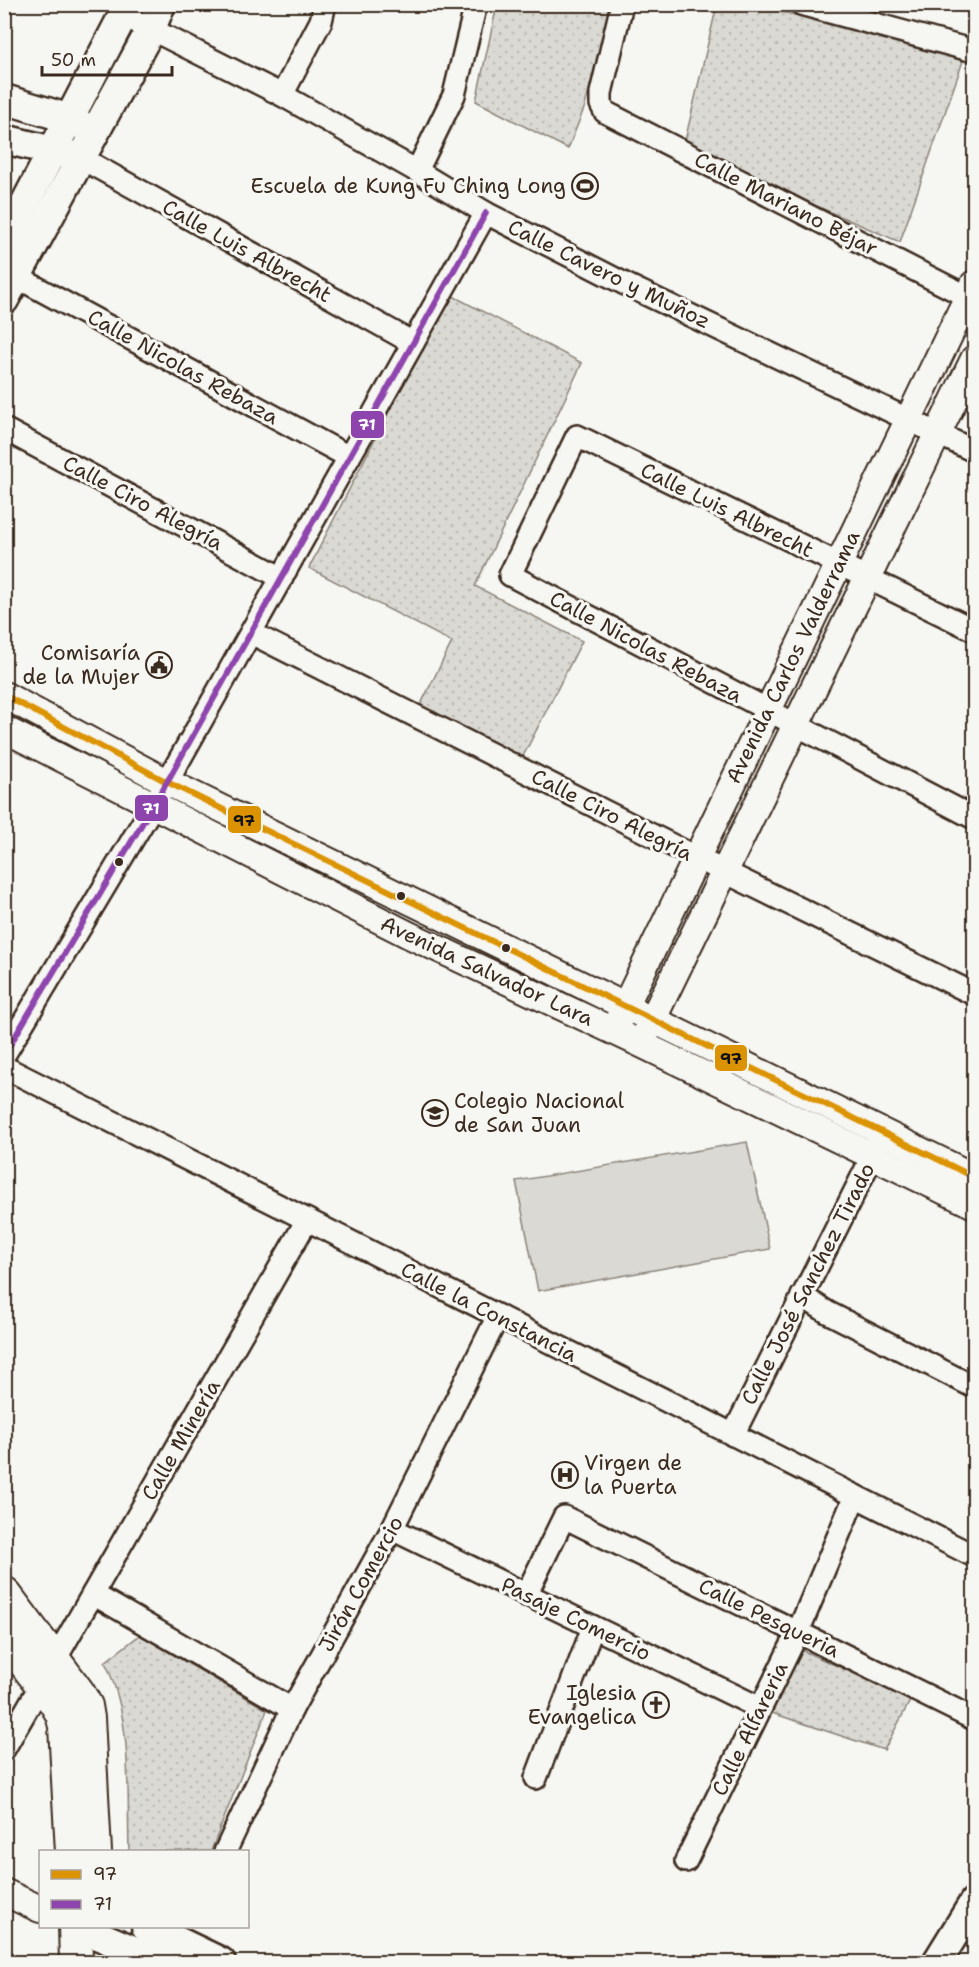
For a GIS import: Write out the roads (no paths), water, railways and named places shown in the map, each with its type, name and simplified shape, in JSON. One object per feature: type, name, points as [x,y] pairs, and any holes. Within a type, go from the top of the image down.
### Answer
[{"type":"main road","points":[[4,244],[127,10]]},
{"type":"main road","points":[[11,288],[156,17]]},
{"type":"main road","points":[[4,99],[70,119],[95,132]]},
{"type":"main road","points":[[4,141],[81,158]]},
{"type":"main road","points":[[4,141],[13,150],[23,167],[27,186],[27,202]]},
{"type":"main road","points":[[4,1593],[48,1672],[62,1714],[65,1726],[72,1850]]},
{"type":"main road","points":[[4,1636],[48,1672],[78,1692],[87,1712],[95,1850]]},
{"type":"main road","points":[[938,1962],[975,1902]]},
{"type":"main road","points":[[150,1928],[178,1944],[221,1962]]},
{"type":"main road","points":[[76,1962],[88,1935],[178,1944]]},
{"type":"street","points":[[282,95],[321,21],[325,4]]},
{"type":"street","points":[[417,171],[454,95],[476,4]]},
{"type":"street","name":"Calle Mariano Béjar","points":[[622,4],[601,93],[601,104],[605,112],[973,294]]},
{"type":"street","points":[[801,4],[975,51]]},
{"type":"street","name":"Calle Cavero y Muñoz","points":[[127,10],[156,17],[282,95],[417,171],[486,213],[631,287],[975,451]]},
{"type":"street","name":"Calle Luis Albrecht","points":[[81,158],[413,343]]},
{"type":"street","points":[[4,1055],[167,783],[486,213]]},
{"type":"street","name":"Calle Nicolas Rebaza","points":[[11,288],[350,457]]},
{"type":"street","name":"Avenida Carlos Valderrama","points":[[613,1031],[908,419],[973,294]]},
{"type":"street","name":"Avenida Carlos Valderrama","points":[[641,1044],[975,359]]},
{"type":"street","name":"Calle Ciro Alegría","points":[[4,429],[282,578]]},
{"type":"street","name":"Calle Luis Albrecht","points":[[510,575],[577,436],[975,630]]},
{"type":"street","name":"Calle Nicolas Rebaza","points":[[510,575],[975,818]]},
{"type":"street","name":"Calle Ciro Alegría","points":[[251,633],[725,872],[975,994]]},
{"type":"street","name":"Avenida Salvador Lara","points":[[4,695],[167,783],[653,1019],[879,1144],[975,1205]]},
{"type":"street","name":"Avenida Salvador Lara","points":[[4,729],[408,935],[641,1044],[879,1144],[975,1177]]},
{"type":"street","points":[[408,935],[422,907]]},
{"type":"street","name":"Calle la Constancia","points":[[4,1067],[975,1556]]},
{"type":"street","name":"Calle José Sanchez Tirado","points":[[733,1435],[879,1144]]},
{"type":"street","name":"Calle Minería","points":[[4,1749],[307,1220]]},
{"type":"street","points":[[802,1296],[827,1312],[975,1387]]},
{"type":"street","name":"Jirón Comercio","points":[[225,1850],[292,1709],[392,1529],[498,1316]]},
{"type":"street","name":"Calle Alfareria","points":[[686,1861],[798,1632],[855,1496]]},
{"type":"street","name":"Calle Pesqueria","points":[[526,1595],[564,1517],[975,1719]]},
{"type":"street","name":"Pasaje Comercio","points":[[392,1529],[760,1708]]},
{"type":"street","points":[[93,1594],[292,1709]]},
{"type":"street","points":[[536,1778],[593,1627]]},
{"type":"street","points":[[4,1892],[39,1909]]},
{"type":"place","name":"Escuela de Kung Fu Ching Long","points":[[585,186]]},
{"type":"place","name":"Comisaría de la Mujer","points":[[159,665]]},
{"type":"place","name":"Colegio Nacional de San Juan","points":[[435,1113]]},
{"type":"place","name":"Virgen de la Puerta","points":[[565,1475]]},
{"type":"place","name":"Iglesia Evangelica","points":[[656,1705]]}]
